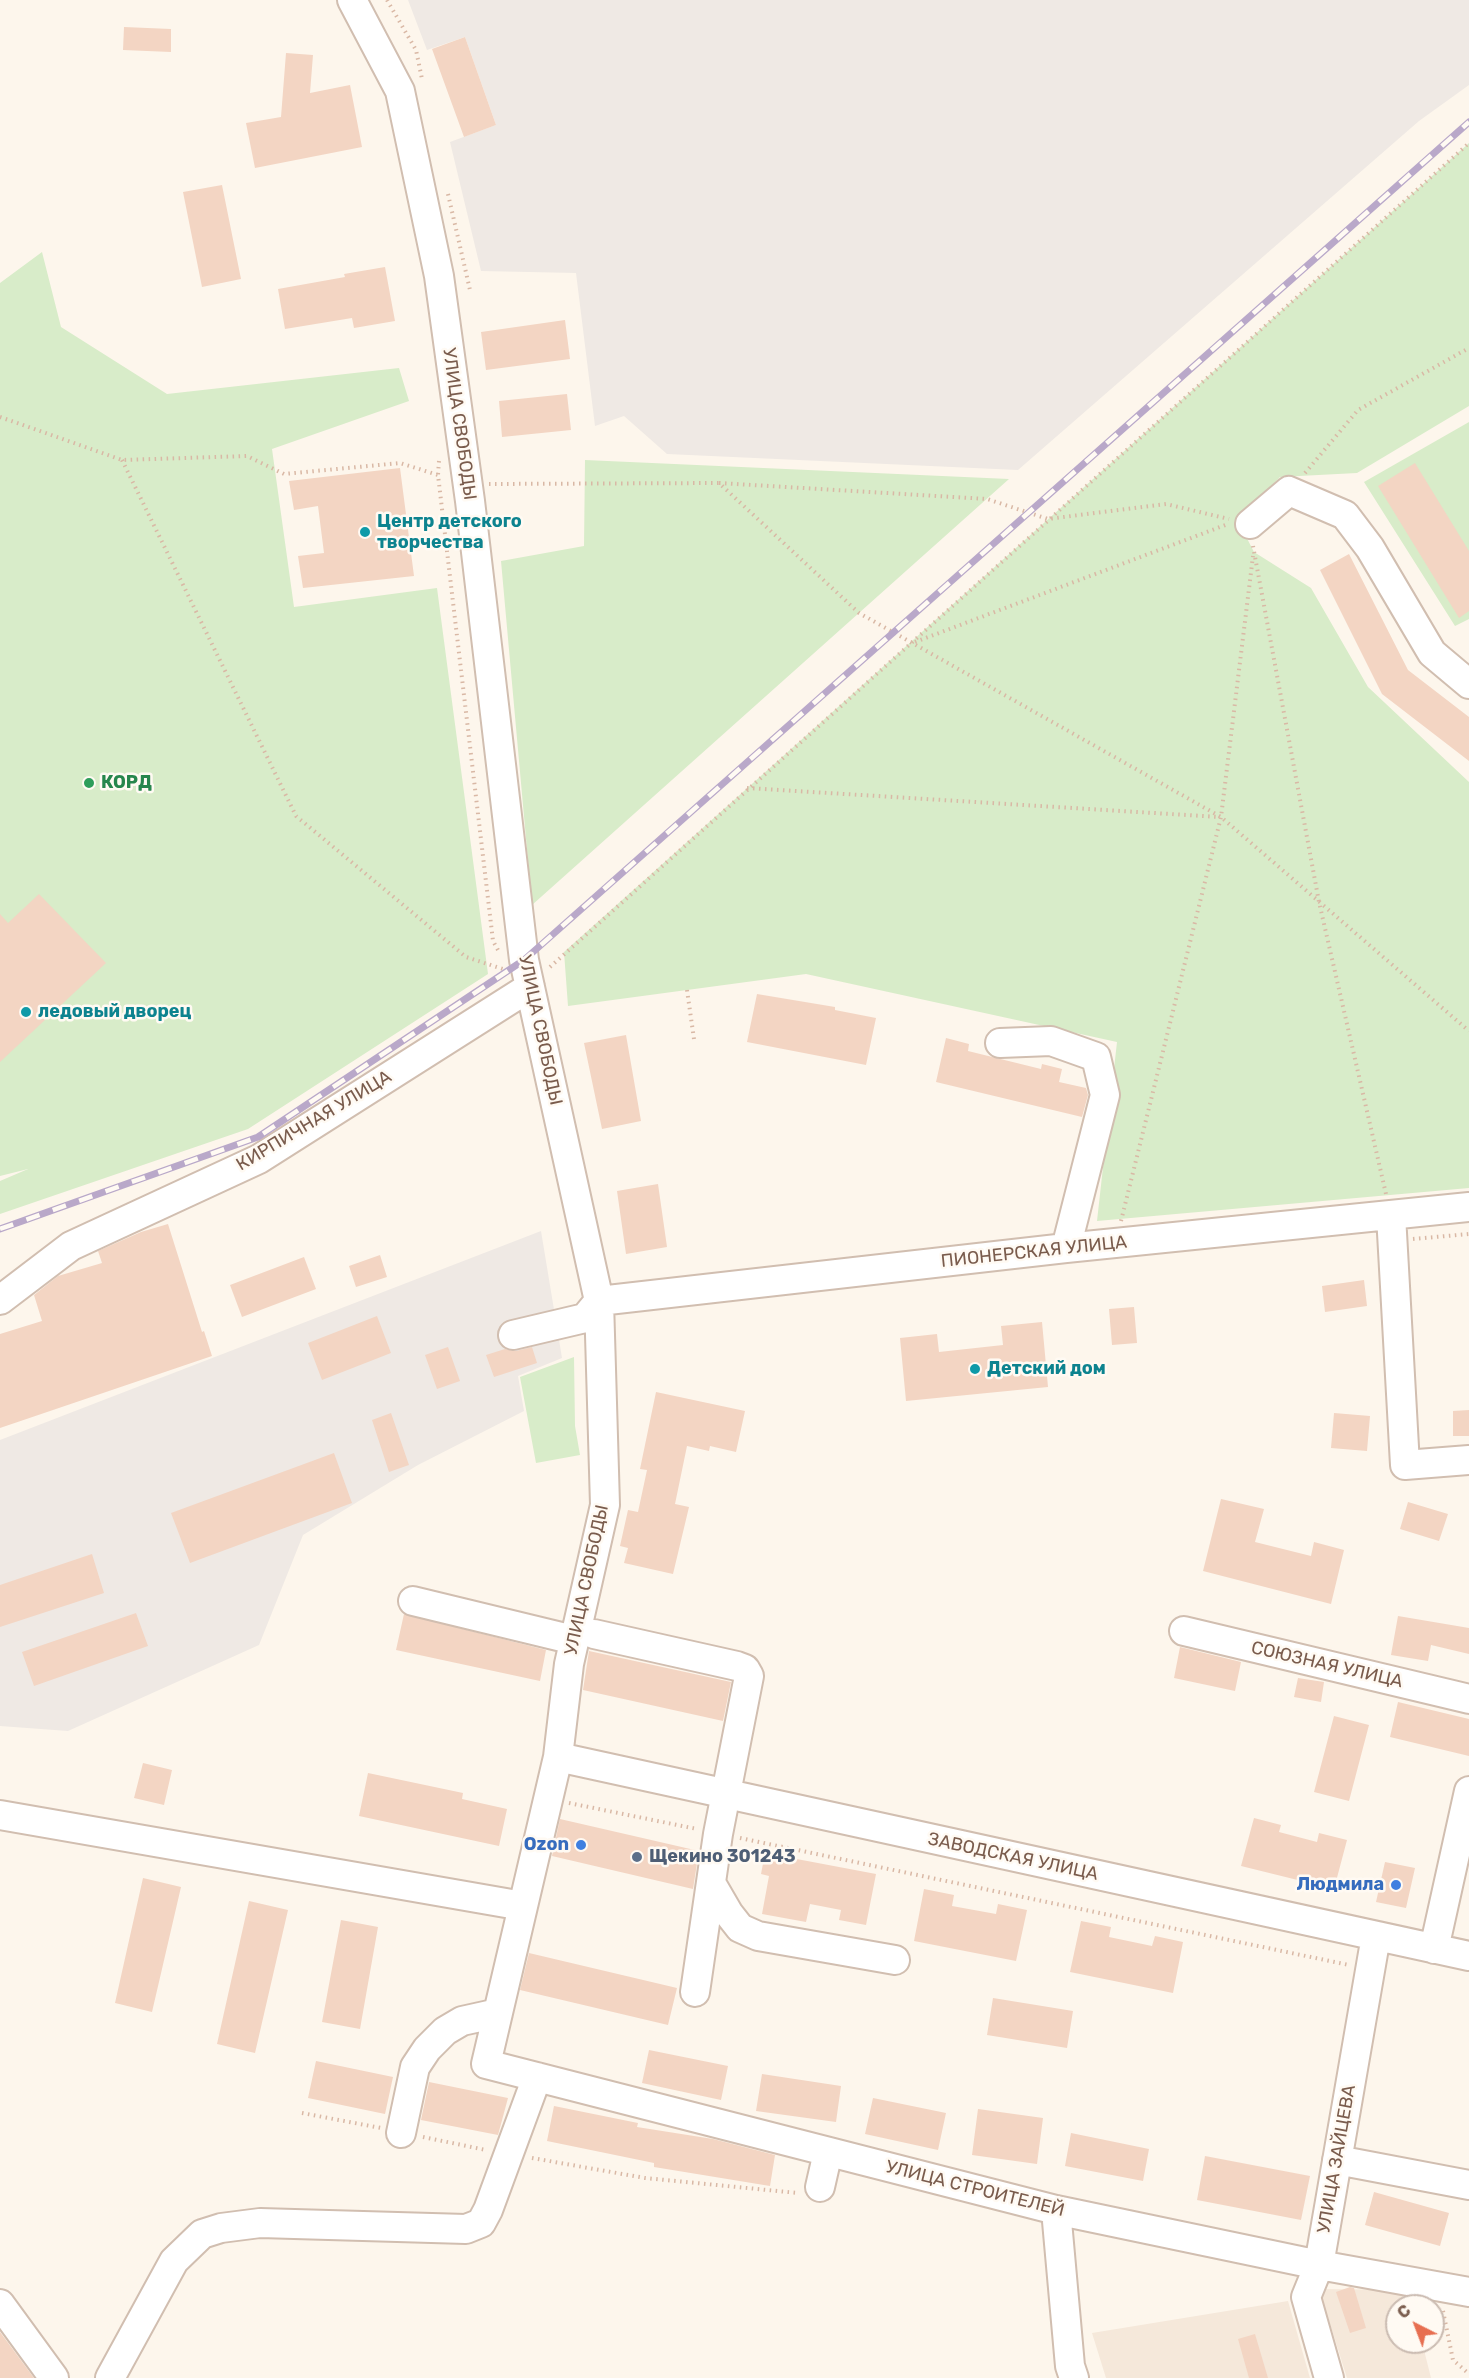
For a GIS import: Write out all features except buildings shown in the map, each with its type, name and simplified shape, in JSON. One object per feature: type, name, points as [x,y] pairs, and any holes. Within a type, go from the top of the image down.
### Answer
[{"type":"street","name":"УЛИЦА СВОБОДЫ","points":[[352,0],[400,91],[439,276],[468,484],[524,960],[599,1301],[605,1505],[584,1637],[569,1664],[558,1757],[486,2064]]},
{"type":"street","points":[[1250,524],[1289,491],[1345,515],[1370,548],[1432,653],[1469,684]]},
{"type":"street","name":"КИРПИЧНАЯ УЛИЦА","points":[[0,1300],[71,1246],[259,1159],[530,987]]},
{"type":"street","points":[[1000,1043],[1051,1041],[1096,1057],[1105,1095],[1066,1248]]},
{"type":"street","name":"ПИОНЕРСКАЯ УЛИЦА","points":[[599,1301],[1066,1248],[1469,1207]]},
{"type":"street","points":[[1391,1215],[1406,1465],[1469,1460]]},
{"type":"street","points":[[513,1335],[585,1318],[599,1301]]},
{"type":"street","points":[[413,1600],[745,1669],[749,1676],[718,1834],[695,1992]]},
{"type":"street","name":"СОЮЗНАЯ УЛИЦА","points":[[1184,1631],[1469,1699]]},
{"type":"street","name":"ЗАВОДСКАЯ УЛИЦА","points":[[558,1757],[1469,1956]]},
{"type":"street","points":[[1434,1949],[1463,1842],[1469,1791]]},
{"type":"street","points":[[0,1815],[523,1906]]},
{"type":"street","points":[[711,1883],[729,1914],[741,1928],[758,1936],[895,1960]]},
{"type":"street","name":"УЛИЦА ЗАЙЦЕВА","points":[[1329,2378],[1306,2297],[1319,2265],[1376,1936]]},
{"type":"street","points":[[401,2133],[415,2067],[427,2049],[445,2031],[462,2021],[498,2013]]},
{"type":"street","name":"УЛИЦА СТРОИТЕЛЕЙ","points":[[486,2064],[1056,2210],[1319,2265],[1469,2292]]},
{"type":"street","points":[[110,2378],[174,2261],[202,2234],[221,2228],[260,2223],[466,2229],[481,2223],[488,2211],[537,2077]]},
{"type":"street","points":[[820,2187],[828,2152]]},
{"type":"street","points":[[1337,2160],[1469,2185]]},
{"type":"street","points":[[1056,2210],[1070,2366],[1074,2378]]},
{"type":"street","points":[[0,2304],[54,2378]]},
{"type":"path","points":[[530,987],[564,952],[1469,143]]},
{"type":"path","points":[[1289,491],[1358,410],[1469,348]]},
{"type":"path","points":[[0,417],[122,460],[247,456],[284,474],[400,463],[468,484],[719,483],[987,499],[1048,519],[1166,504],[1237,521],[911,643]]},
{"type":"path","points":[[440,458],[438,475],[493,941],[498,951]]},
{"type":"path","points":[[122,460],[296,816],[466,957],[508,971],[503,961]]},
{"type":"path","points":[[719,483],[859,613],[1221,818],[1469,1031]]},
{"type":"path","points":[[1115,1243],[1221,818],[1254,552],[1319,902],[1391,1215]]},
{"type":"path","points":[[747,788],[1221,818]]},
{"type":"path","points":[[687,990],[694,1040]]},
{"type":"path","points":[[548,1798],[1370,1969]]},
{"type":"path","points":[[302,2113],[645,2178],[805,2194],[812,2193],[820,2187]]},
{"type":"path","points":[[1438,2287],[1453,2360],[1469,2374]]},
{"type":"shaded area","points":[[408,0],[1469,0],[1469,85],[1419,121],[1018,470],[667,454],[624,416],[595,426],[576,273],[481,271],[450,142],[496,125],[465,37],[427,50]]},
{"type":"shaded area","points":[[541,1231],[562,1358],[518,1376],[524,1411],[418,1465],[303,1535],[259,1645],[68,1731],[0,1726],[0,1440]]},
{"type":"shaded area","points":[[1319,2289],[1409,2290],[1410,2294],[1385,2294],[1385,2354],[1425,2354],[1431,2378],[1347,2378]]},
{"type":"shaded area","points":[[1288,2301],[1310,2378],[1106,2378],[1092,2333]]},
{"type":"green space","points":[[1469,143],[1469,406],[1357,473],[1280,477],[1238,521],[1254,552],[1311,588],[1368,687],[1469,782],[1469,1188],[1097,1221],[1117,1042],[806,974],[568,1006],[564,952]]},
{"type":"green space","points":[[42,252],[61,327],[167,394],[399,368],[409,401],[272,449],[294,607],[437,588],[488,974],[248,1129],[0,1214],[0,1181],[28,1169],[0,1176],[0,283]]},
{"type":"green space","points":[[1469,422],[1469,619],[1455,626],[1364,482]]},
{"type":"green space","points":[[585,460],[1009,479],[532,905],[501,561],[584,546]]},
{"type":"green space","points":[[574,1357],[575,1426],[580,1455],[536,1463],[520,1377]]},
{"type":"railway","points":[[0,1229],[258,1137],[524,960],[1469,122]]},
{"type":"place","name":"Центр детского творчества","points":[[365,532]]},
{"type":"place","name":"КОРД","points":[[89,783]]},
{"type":"place","name":"ледовый дворец","points":[[26,1012]]},
{"type":"place","name":"Детский дом","points":[[975,1369]]},
{"type":"place","name":"Ozon","points":[[581,1845]]},
{"type":"place","name":"Щекино 301243","points":[[637,1857]]},
{"type":"place","name":"Людмила","points":[[1396,1885]]}]
